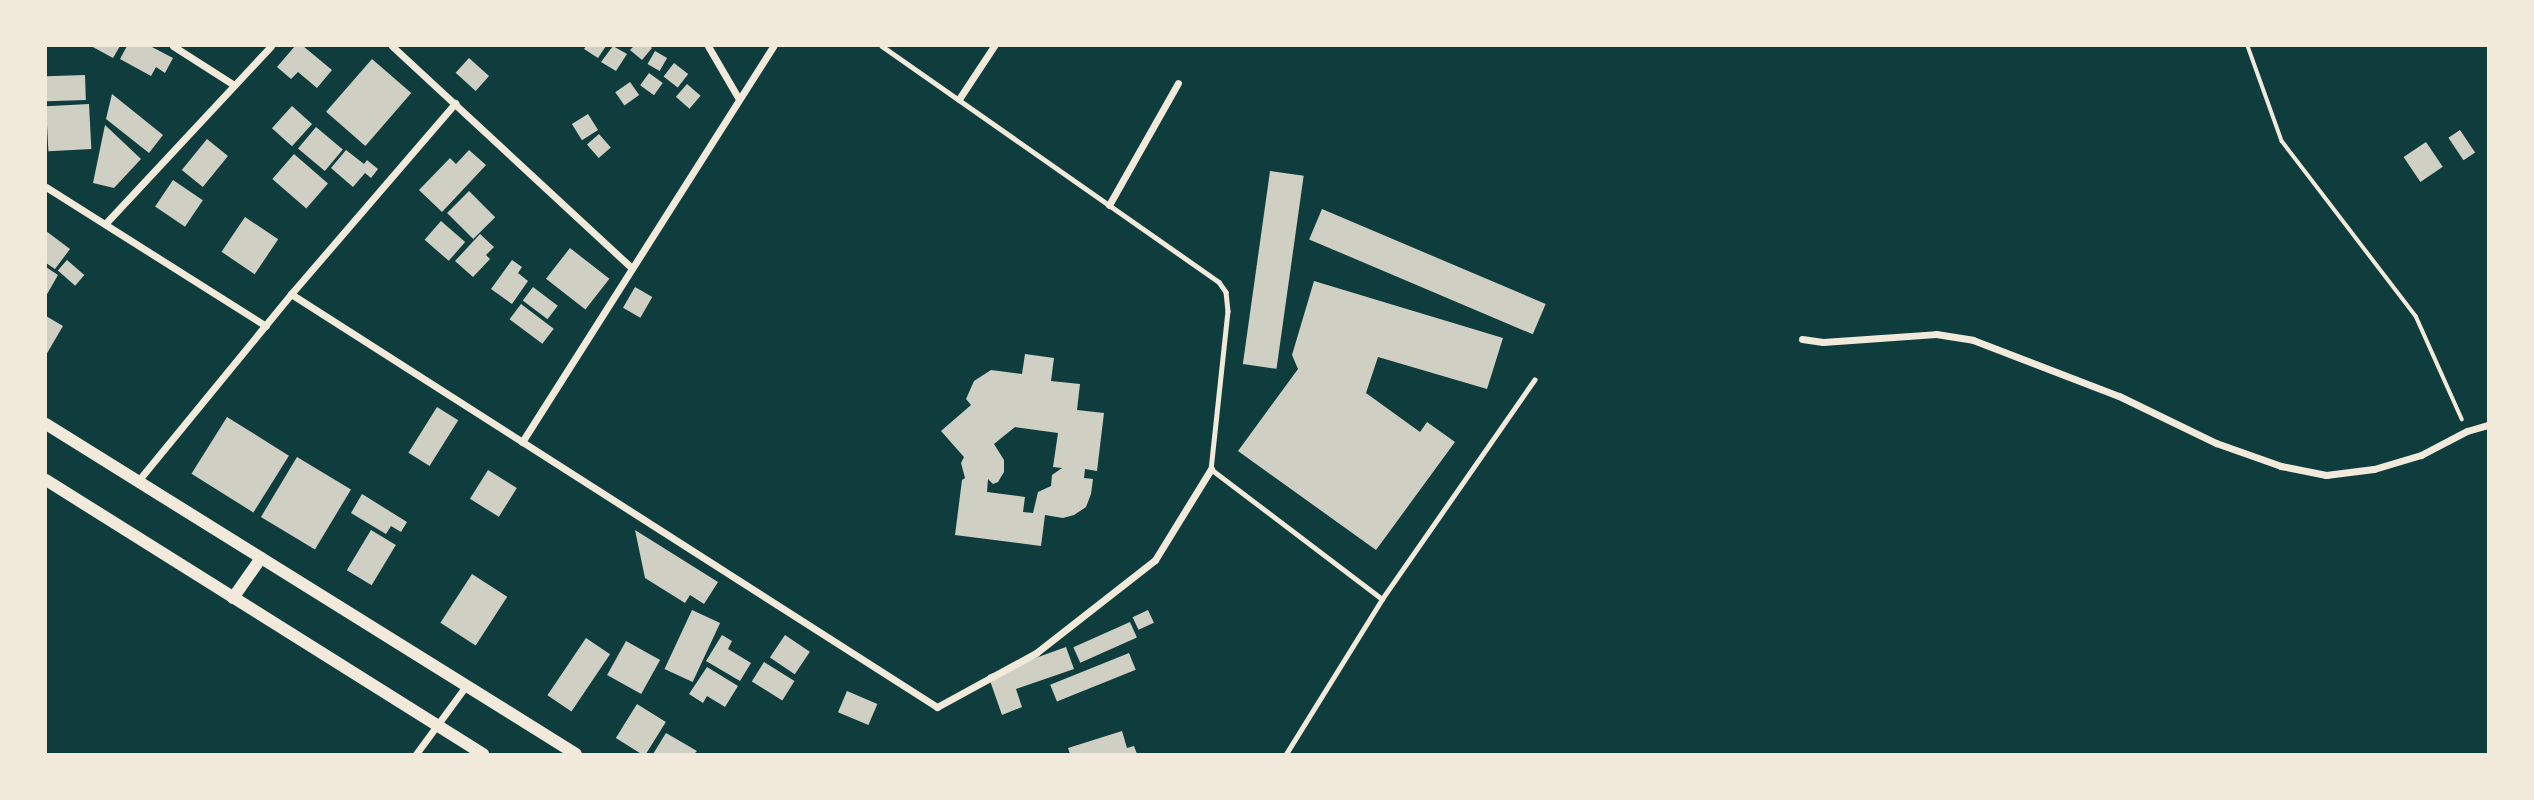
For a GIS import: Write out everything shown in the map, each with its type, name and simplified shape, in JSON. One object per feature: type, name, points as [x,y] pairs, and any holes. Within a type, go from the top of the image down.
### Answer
[{"type":"main road","points":[[46,424],[576,754]]},
{"type":"main road","points":[[46,480],[483,754]]},
{"type":"main road","points":[[233,598],[261,558]]},
{"type":"street","points":[[173,46],[234,85]]},
{"type":"street","points":[[105,225],[271,46]]},
{"type":"street","points":[[392,46],[632,268]]},
{"type":"street","points":[[708,46],[739,99]]},
{"type":"street","points":[[522,442],[773,46]]},
{"type":"street","points":[[959,99],[994,46]]},
{"type":"street","points":[[1110,205],[1178,83]]},
{"type":"street","points":[[138,481],[291,294],[455,103]]},
{"type":"street","points":[[46,187],[266,326]]},
{"type":"street","points":[[291,294],[937,707],[1036,653],[1155,560],[1211,469]]},
{"type":"street","points":[[1802,339],[1823,342],[1936,334],[1973,340],[2119,396],[2216,443],[2281,466],[2326,475],[2374,469],[2421,455],[2467,431],[2488,425]]},
{"type":"street","points":[[416,754],[466,686]]},
{"type":"lane","points":[[882,46],[1219,282],[1226,292],[1228,311],[1211,469],[1381,600]]},
{"type":"lane","points":[[1286,754],[1381,600],[1534,380]]},
{"type":"path","points":[[2248,46],[2283,141],[2416,316],[2467,431]]},
{"type":"building","points":[[91,46],[120,46],[113,58]]},
{"type":"building","points":[[127,46],[150,46],[173,58],[165,73],[156,67],[151,76],[120,59]]},
{"type":"building","points":[[295,46],[303,46],[332,70],[317,88],[298,72],[291,79],[277,67]]},
{"type":"building","points":[[586,46],[606,46],[598,58],[584,49]]},
{"type":"building","points":[[613,46],[627,54],[616,71],[601,62]]},
{"type":"building","points":[[634,46],[652,48],[642,60],[630,50]]},
{"type":"building","points":[[655,51],[667,58],[660,71],[648,64]]},
{"type":"building","points":[[469,58],[489,76],[476,91],[456,73]]},
{"type":"building","points":[[372,59],[411,93],[365,146],[326,112]]},
{"type":"building","points":[[674,63],[688,74],[678,87],[664,76]]},
{"type":"building","points":[[649,73],[663,83],[654,95],[640,85]]},
{"type":"building","points":[[85,75],[86,100],[47,101],[46,76]]},
{"type":"building","points":[[630,82],[639,95],[624,105],[615,92]]},
{"type":"building","points":[[687,84],[701,96],[689,109],[676,97]]},
{"type":"building","points":[[112,94],[163,135],[149,153],[106,119]]},
{"type":"building","points":[[89,104],[91,149],[48,151],[46,106]]},
{"type":"building","points":[[292,106],[312,124],[292,146],[272,128]]},
{"type":"building","points":[[588,114],[598,130],[582,140],[572,124]]},
{"type":"building","points":[[105,125],[141,159],[114,188],[93,183]]},
{"type":"building","points":[[316,127],[343,149],[325,171],[298,148]]},
{"type":"building","points":[[2460,130],[2475,152],[2463,160],[2448,138]]},
{"type":"building","points":[[599,134],[611,148],[599,158],[587,144]]},
{"type":"building","points":[[207,139],[228,156],[203,187],[182,170]]},
{"type":"building","points":[[2426,142],[2443,167],[2420,182],[2404,157]]},
{"type":"building","points":[[346,150],[364,164],[367,160],[378,169],[371,178],[365,173],[353,187],[331,168]]},
{"type":"building","points":[[469,150],[486,165],[442,212],[419,190],[450,158],[456,164]]},
{"type":"building","points":[[294,154],[328,184],[306,208],[272,179]]},
{"type":"building","points":[[1270,171],[1304,176],[1277,369],[1243,364]]},
{"type":"building","points":[[173,180],[203,200],[185,227],[155,207]]},
{"type":"building","points":[[469,191],[495,217],[473,239],[447,213]]},
{"type":"building","points":[[1322,209],[1546,304],[1533,334],[1309,239]]},
{"type":"building","points":[[245,217],[278,239],[255,274],[222,252]]},
{"type":"building","points":[[441,221],[465,242],[449,261],[425,240]]},
{"type":"building","points":[[46,231],[70,249],[55,269],[46,263]]},
{"type":"building","points":[[480,234],[494,247],[486,255],[490,259],[473,277],[455,261]]},
{"type":"building","points":[[570,248],[609,279],[585,310],[546,279]]},
{"type":"building","points":[[67,260],[84,275],[75,286],[58,271]]},
{"type":"building","points":[[512,260],[522,267],[518,273],[528,281],[512,304],[491,289]]},
{"type":"building","points":[[46,267],[58,275],[46,296]]},
{"type":"building","points":[[1314,281],[1503,338],[1487,389],[1378,357],[1366,393],[1420,432],[1427,422],[1455,442],[1376,550],[1238,451],[1298,369],[1292,355]]},
{"type":"building","points":[[533,287],[558,306],[548,319],[523,301]]},
{"type":"building","points":[[635,287],[652,297],[640,318],[623,308]]},
{"type":"building","points":[[521,304],[554,329],[542,344],[510,319]]},
{"type":"building","points":[[46,316],[63,326],[46,355]]},
{"type":"building","points":[[1025,354],[1054,358],[1051,381],[1080,384],[1077,410],[1104,413],[1097,471],[1085,469],[1084,478],[1093,479],[1086,507],[1063,518],[1045,515],[1041,546],[955,535],[962,480],[965,478],[961,463],[964,457],[941,431],[971,405],[966,399],[974,381],[991,370],[1022,374]],"holes":[[[1015,427],[1058,433],[1053,467],[1062,468],[1052,475],[1051,486],[1038,492],[1033,513],[1023,512],[1025,497],[987,492],[988,479],[993,484],[998,482],[1004,472],[1004,460],[994,444]]]},
{"type":"building","points":[[437,407],[458,420],[430,466],[408,453]]},
{"type":"building","points":[[227,417],[289,456],[253,513],[191,474]]},
{"type":"building","points":[[297,457],[351,489],[315,549],[261,517]]},
{"type":"building","points":[[488,470],[517,488],[499,517],[470,499]]},
{"type":"building","points":[[362,494],[407,522],[401,532],[391,526],[386,534],[351,513]]},
{"type":"building","points":[[371,530],[396,545],[372,585],[347,570]]},
{"type":"building","points":[[635,530],[718,582],[704,604],[690,595],[685,603],[645,578]]},
{"type":"building","points":[[472,574],[507,597],[476,646],[440,623]]},
{"type":"building","points":[[692,610],[720,623],[693,682],[665,669]]},
{"type":"building","points":[[1148,610],[1154,623],[1139,630],[1133,617]]},
{"type":"building","points":[[1130,622],[1137,638],[1080,663],[1073,647]]},
{"type":"building","points":[[722,635],[732,641],[728,649],[751,663],[740,681],[706,661]]},
{"type":"building","points":[[785,635],[810,652],[795,674],[770,657]]},
{"type":"building","points":[[586,638],[610,654],[571,711],[547,695]]},
{"type":"building","points":[[626,641],[660,660],[641,694],[607,675]]},
{"type":"building","points":[[1066,647],[1074,669],[1016,689],[1022,707],[1002,715],[988,675]]},
{"type":"building","points":[[1129,653],[1136,670],[1057,702],[1050,685]]},
{"type":"building","points":[[764,662],[795,681],[782,701],[752,682]]},
{"type":"building","points":[[707,667],[738,686],[725,707],[707,696],[703,703],[689,694]]},
{"type":"building","points":[[847,691],[877,704],[868,725],[838,712]]},
{"type":"building","points":[[637,704],[666,722],[646,754],[616,738]]},
{"type":"building","points":[[1122,731],[1127,748],[1134,746],[1137,754],[1070,754],[1068,748]]},
{"type":"building","points":[[666,733],[697,751],[694,754],[653,754]]}]
